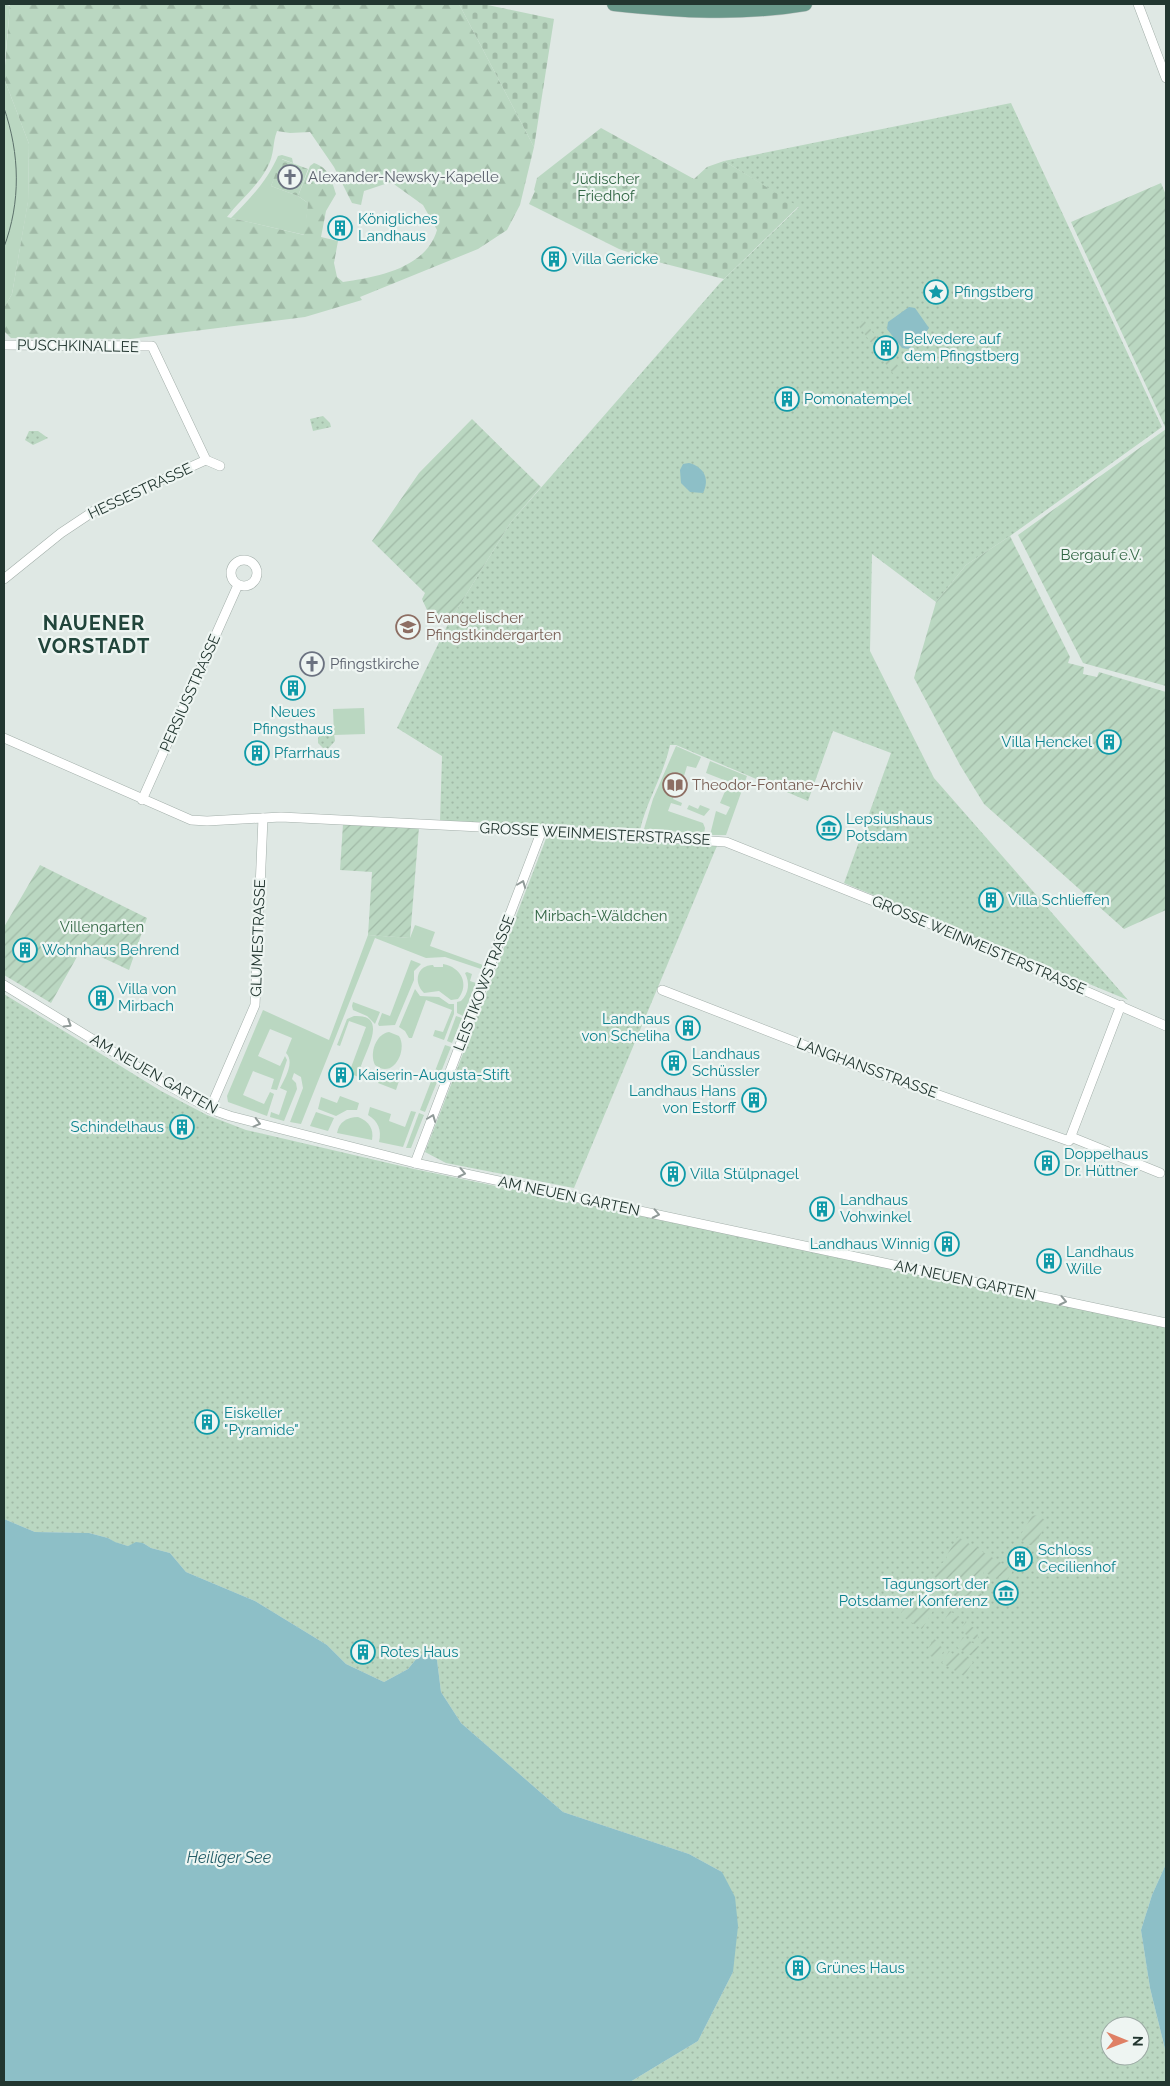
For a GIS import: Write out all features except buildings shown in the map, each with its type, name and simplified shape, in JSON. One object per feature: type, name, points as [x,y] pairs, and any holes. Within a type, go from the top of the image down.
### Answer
[{"type":"main road","points":[[614,4],[702,12],[780,8],[805,4]]},
{"type":"street","points":[[1138,4],[1166,78]]},
{"type":"street","name":"PUSCHKINALLEE","points":[[4,345],[152,346]]},
{"type":"street","name":"HESSESTRASSE","points":[[152,346],[206,460],[220,466]]},
{"type":"street","name":"HESSESTRASSE","points":[[4,578],[61,533],[96,509],[206,460]]},
{"type":"street","name":"PERSIUSSTRASSE","points":[[142,800],[238,585]]},
{"type":"street","name":"GROSSE WEINMEISTERSTRASSE","points":[[4,738],[191,820],[207,821],[281,817],[542,830],[726,842],[941,928],[1166,1026]]},
{"type":"street","name":"GLUMESTRASSE","points":[[210,1109],[255,1005],[263,818]]},
{"type":"street","name":"LEISTIKOWSTRASSE","points":[[415,1163],[542,830]]},
{"type":"street","name":"AM NEUEN GARTEN","points":[[4,985],[156,1079],[210,1109],[265,1126],[415,1163],[1166,1323]]},
{"type":"street","name":"LANGHANSSTRASSE","points":[[662,990],[868,1070],[1069,1141],[1071,1137],[1160,1173]]},
{"type":"street","points":[[1071,1137],[1121,1005]]},
{"type":"green space","points":[[4,4],[10,6],[4,69]]},
{"type":"green space","points":[[10,4],[459,4],[534,147],[520,205],[507,230],[478,249],[360,297],[362,300],[305,317],[130,339],[11,338],[4,331],[4,308],[12,294],[28,201],[29,144],[4,78]],"holes":[[[277,131],[290,133],[310,132],[334,167],[352,203],[361,205],[364,191],[391,182],[423,205],[437,230],[431,243],[423,253],[412,262],[399,268],[371,277],[343,282],[337,277],[334,263],[338,241],[321,237],[326,211],[336,194],[326,171],[314,163],[310,166],[298,196],[308,203],[304,235],[227,217],[267,168]]]},
{"type":"green space","points":[[459,4],[483,4],[554,19],[534,147]]},
{"type":"green space","points":[[4,78],[29,144],[28,202],[12,294],[4,308]]},
{"type":"green space","points":[[1011,103],[1162,427],[1010,536],[966,565],[936,602],[872,554],[870,651],[934,778],[1128,1000],[844,883],[891,753],[833,731],[808,801],[676,745],[670,745],[640,830],[440,821],[442,756],[397,728],[448,624],[511,522],[720,283],[799,207],[724,161]]},
{"type":"green space","name":"Jüdischer Friedhof","points":[[601,128],[694,179],[707,167],[724,161],[799,206],[724,279],[654,261],[619,249],[529,204],[535,191],[537,178]]},
{"type":"green space","points":[[282,155],[292,158],[293,163],[282,159],[271,186],[298,196],[308,203],[305,235],[231,218],[258,189],[269,174],[278,156]]},
{"type":"green space","points":[[281,159],[308,169],[298,196],[271,186]]},
{"type":"green space","points":[[1161,183],[1166,195],[1166,429],[1071,222]]},
{"type":"green space","points":[[864,320],[878,340],[872,344],[858,325]]},
{"type":"green space","points":[[889,354],[902,371],[895,376],[882,359]]},
{"type":"green space","points":[[323,416],[330,423],[331,427],[313,431],[310,419]]},
{"type":"green space","points":[[472,419],[541,487],[511,522],[448,624],[427,610],[422,599],[425,593],[372,541],[419,473]]},
{"type":"green space","name":"Bergauf e.V.","points":[[1166,429],[1166,686],[1083,663],[1018,535]]},
{"type":"green space","points":[[29,431],[38,431],[48,438],[33,445],[25,440]]},
{"type":"green space","points":[[1010,536],[1070,657],[1068,663],[1084,667],[1083,674],[1097,677],[1099,672],[1166,692],[1166,910],[1124,929],[984,804],[960,765],[914,678],[936,602],[966,565]]},
{"type":"green space","points":[[364,708],[365,734],[334,735],[333,709]]},
{"type":"green space","points":[[322,733],[334,733],[335,741],[326,751],[318,743],[318,738]]},
{"type":"green space","points":[[676,746],[701,757],[696,768],[687,766],[684,776],[674,772],[666,790],[675,794],[673,799],[682,803],[681,806],[671,803],[668,811],[703,823],[705,828],[704,834],[644,829],[653,799]]},
{"type":"green space","points":[[710,761],[747,776],[726,835],[710,835],[716,811],[726,815],[730,807],[720,803],[729,782],[706,773]]},
{"type":"green space","points":[[689,805],[698,809],[700,805],[710,809],[704,816],[687,809]]},
{"type":"green space","points":[[343,824],[419,827],[410,938],[368,935],[372,872],[340,870]]},
{"type":"green space","name":"Mirbach-Wäldchen","points":[[559,831],[719,841],[574,1188],[446,1163],[425,1152],[547,836]]},
{"type":"green space","name":"Villengarten","points":[[40,865],[147,918],[129,970],[82,948],[51,1003],[4,975],[4,927]]},
{"type":"green space","points":[[415,925],[435,932],[430,946],[483,965],[481,969],[445,957],[426,958],[375,938],[301,1124],[290,1122],[303,1088],[301,1077],[294,1073],[292,1079],[296,1083],[297,1089],[284,1121],[270,1117],[271,1112],[279,1115],[287,1091],[280,1088],[288,1070],[290,1061],[286,1053],[292,1038],[270,1029],[258,1056],[280,1066],[285,1056],[287,1060],[277,1090],[271,1089],[274,1079],[253,1071],[243,1095],[264,1104],[270,1092],[274,1094],[267,1116],[228,1102],[227,1096],[263,1010],[329,1040],[368,935],[410,938]]},
{"type":"green space","points":[[411,960],[421,964],[414,971],[414,980],[395,1025],[379,1026],[382,1013],[390,1016]]},
{"type":"green space","points":[[443,964],[455,969],[462,977],[463,988],[458,999],[451,1000],[439,991],[424,993],[421,989],[418,979],[420,971],[433,965],[434,967],[443,967]]},
{"type":"green space","points":[[465,973],[472,974],[470,981],[476,983],[463,1016],[457,1013],[457,1002],[464,998],[467,991],[468,980]]},
{"type":"green space","points":[[415,989],[420,996],[439,997],[449,1004],[454,1004],[454,1014],[444,1040],[433,1036],[435,1030],[443,1032],[452,1010],[426,1000],[412,1038],[409,1038],[405,1031],[399,1027]]},
{"type":"green space","points":[[4,994],[161,1091],[207,1115],[246,1130],[414,1169],[1166,1325],[1166,1864],[1152,1895],[1141,1930],[1150,1988],[1166,2053],[1166,2082],[630,2082],[698,2041],[733,1972],[722,1872],[689,1854],[563,1812],[461,1723],[441,1692],[437,1660],[417,1658],[408,1669],[384,1682],[346,1664],[327,1645],[255,1601],[186,1572],[170,1553],[151,1548],[143,1543],[128,1546],[89,1533],[35,1532],[4,1519]]},
{"type":"green space","points":[[353,1002],[380,1012],[375,1024],[367,1016],[353,1010]]},
{"type":"green space","points":[[354,1016],[365,1017],[371,1021],[373,1027],[370,1043],[361,1066],[366,1071],[363,1079],[349,1073],[366,1027],[349,1021],[340,1046],[337,1045],[347,1019]]},
{"type":"green space","points":[[456,1016],[462,1018],[452,1043],[447,1041]]},
{"type":"green space","points":[[389,1032],[399,1036],[402,1049],[393,1066],[388,1069],[382,1069],[375,1065],[373,1050],[380,1036]]},
{"type":"green space","points":[[445,1045],[451,1047],[425,1112],[420,1110]]},
{"type":"green space","points":[[394,1075],[400,1078],[396,1090],[378,1083],[381,1076],[388,1077]]},
{"type":"green space","points":[[340,1096],[359,1103],[357,1110],[347,1110],[336,1116],[318,1109],[321,1097],[337,1103]]},
{"type":"green space","points":[[370,1107],[391,1114],[389,1121],[405,1127],[411,1111],[416,1112],[403,1147],[379,1142],[378,1126],[368,1115]]},
{"type":"green space","points":[[316,1112],[334,1118],[328,1131],[310,1126]]},
{"type":"green space","points":[[419,1113],[424,1115],[411,1148],[406,1148]]},
{"type":"green space","points":[[358,1117],[370,1126],[372,1140],[337,1133],[344,1121]]},
{"type":"green space","points":[[1037,1515],[1045,1520],[1046,1526],[1034,1545],[1029,1545],[1023,1542],[1020,1536],[1032,1516]]},
{"type":"green space","points":[[958,1537],[1013,1570],[1007,1581],[1000,1576],[997,1579],[984,1572],[974,1589],[983,1595],[976,1609],[934,1583],[936,1578],[934,1576],[941,1564],[946,1560]]},
{"type":"green space","points":[[923,1595],[937,1604],[922,1629],[900,1615],[909,1600],[917,1605]]},
{"type":"green space","points":[[950,1611],[961,1618],[957,1624],[945,1619]]},
{"type":"green space","points":[[966,1621],[967,1624],[976,1629],[979,1640],[987,1638],[984,1645],[965,1634],[966,1631],[962,1628]]},
{"type":"green space","points":[[963,1637],[981,1648],[975,1658],[957,1647]]},
{"type":"green space","points":[[934,1639],[941,1643],[940,1646],[945,1649],[938,1660],[925,1653]]},
{"type":"green space","points":[[949,1651],[953,1654],[955,1651],[973,1662],[964,1676],[942,1663]]},
{"type":"water","points":[[909,307],[915,308],[929,328],[928,334],[908,349],[902,348],[887,329],[888,322]]},
{"type":"water","points":[[689,463],[699,467],[706,478],[703,493],[690,492],[681,483],[680,470],[683,464]]},
{"type":"water","name":"Heiliger See","points":[[4,1519],[35,1532],[89,1533],[128,1546],[136,1542],[143,1543],[151,1548],[170,1553],[186,1572],[255,1601],[327,1645],[346,1664],[384,1682],[408,1669],[417,1658],[426,1652],[432,1653],[437,1660],[441,1692],[461,1723],[563,1812],[689,1854],[722,1872],[735,1897],[738,1926],[733,1972],[698,2041],[630,2082],[4,2082]]},
{"type":"water","points":[[1166,1864],[1166,2053],[1150,1988],[1141,1930],[1152,1895]]},
{"type":"tram line","points":[[4,108],[16,160],[16,195],[10,230],[4,247]]},
{"type":"place","name":"Alexander-Newsky-Kapelle","points":[[290,177]]},
{"type":"place","name":"Königliches Landhaus","points":[[340,228]]},
{"type":"place","name":"Villa Gericke","points":[[554,259]]},
{"type":"place","name":"Pfingstberg","points":[[936,292]]},
{"type":"place","name":"Belvedere auf dem Pfingstberg","points":[[886,348]]},
{"type":"place","name":"Pomonatempel","points":[[787,399]]},
{"type":"place","name":"Evangelischer Pfingstkindergarten","points":[[408,627]]},
{"type":"place","name":"Pfingstkirche","points":[[312,664]]},
{"type":"place","name":"Neues Pfingsthaus","points":[[293,688]]},
{"type":"place","name":"Villa Henckel","points":[[1109,742]]},
{"type":"place","name":"Pfarrhaus","points":[[257,753]]},
{"type":"place","name":"Theodor-Fontane-Archiv","points":[[675,785]]},
{"type":"place","name":"Lepsiushaus Potsdam","points":[[829,828]]},
{"type":"place","name":"Villa Schlieffen","points":[[991,900]]},
{"type":"place","name":"Wohnhaus Behrend","points":[[25,950]]},
{"type":"place","name":"Villa von Mirbach","points":[[101,998]]},
{"type":"place","name":"Landhaus von Scheliha","points":[[688,1028]]},
{"type":"place","name":"Landhaus Schüssler","points":[[674,1063]]},
{"type":"place","name":"Kaiserin-Augusta-Stift","points":[[341,1075]]},
{"type":"place","name":"Landhaus Hans von Estorff","points":[[754,1100]]},
{"type":"place","name":"Schindelhaus","points":[[182,1127]]},
{"type":"place","name":"Doppelhaus Dr. Hüttner","points":[[1047,1163]]},
{"type":"place","name":"Villa Stülpnagel","points":[[673,1174]]},
{"type":"place","name":"Landhaus Vohwinkel","points":[[822,1209]]},
{"type":"place","name":"Landhaus Winnig","points":[[947,1244]]},
{"type":"place","name":"Landhaus Wille","points":[[1049,1261]]},
{"type":"place","name":"Eiskeller \"Pyramide\"","points":[[207,1422]]},
{"type":"place","name":"Schloss Cecilienhof","points":[[1020,1559]]},
{"type":"place","name":"Tagungsort der Potsdamer Konferenz","points":[[1006,1593]]},
{"type":"place","name":"Rotes Haus","points":[[363,1652]]},
{"type":"place","name":"Grünes Haus","points":[[798,1968]]},
{"type":"district","name":"NAUENER VORSTADT","points":[[94,634]]}]
